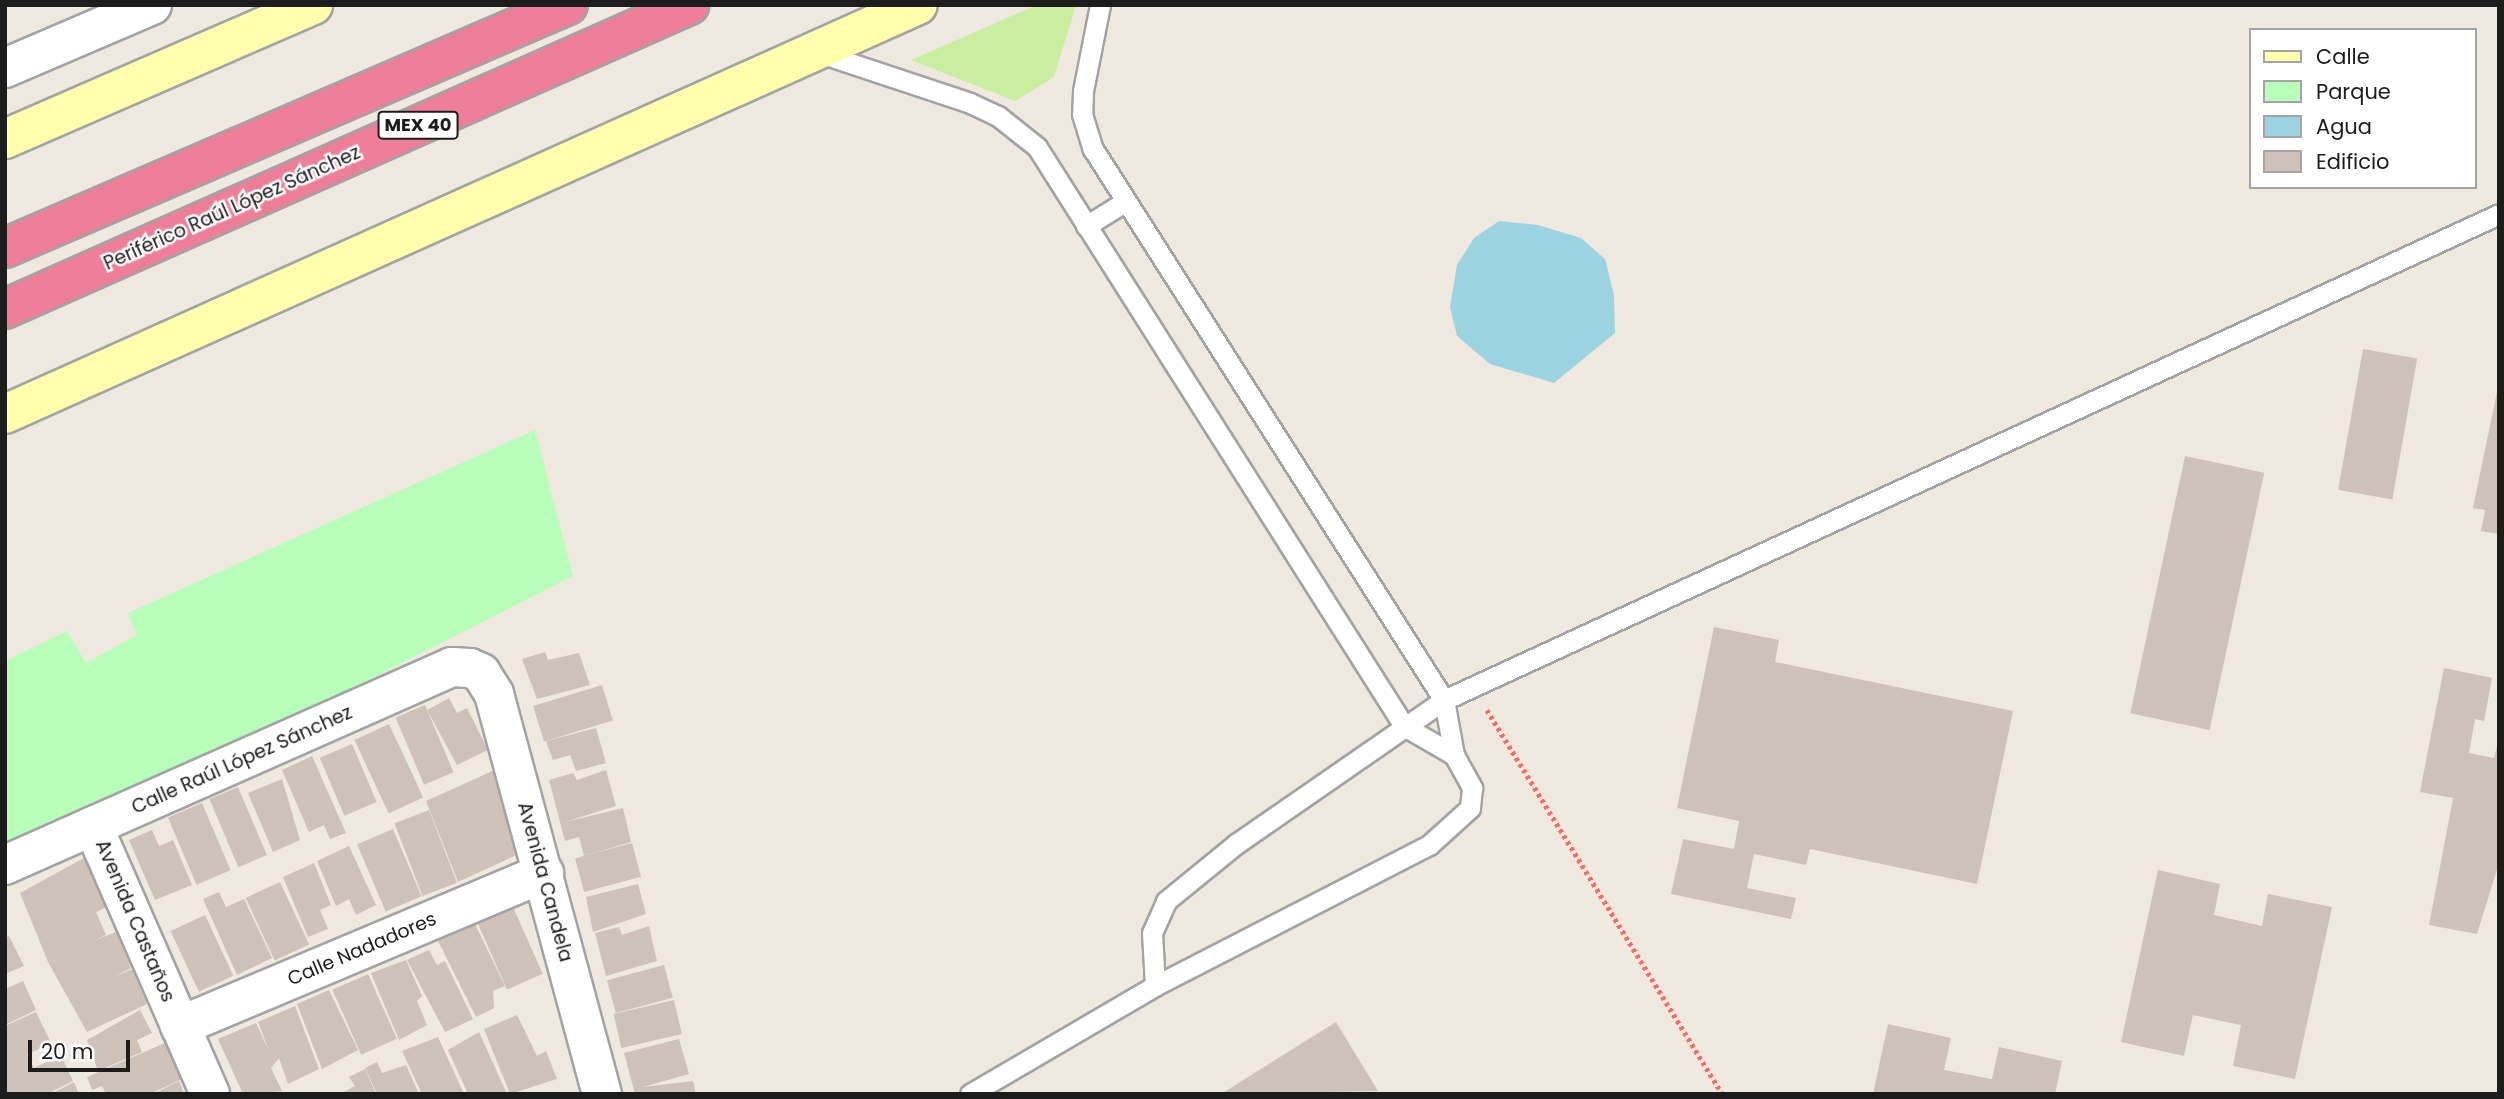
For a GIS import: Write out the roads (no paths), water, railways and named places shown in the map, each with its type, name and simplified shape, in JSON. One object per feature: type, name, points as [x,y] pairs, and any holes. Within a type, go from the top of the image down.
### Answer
[{"type":"highway","name":"MEX 40","points":[[5,248],[568,5]]},
{"type":"highway","name":"Periférico Raúl López Sánchez","points":[[5,309],[689,5]]},
{"type":"main road","points":[[5,139],[313,5]]},
{"type":"main road","points":[[5,414],[918,5]]},
{"type":"street","points":[[5,68],[152,5]]},
{"type":"street","name":"Calle Raúl López Sánchez","points":[[5,865],[452,667],[481,673]]},
{"type":"street","name":"Avenida Candela","points":[[481,673],[494,694],[602,1094]]},
{"type":"street","name":"Avenida Castaños","points":[[93,826],[210,1094]]},
{"type":"street","name":"Calle Nadadores","points":[[180,1026],[544,873]]},
{"type":"lane","points":[[970,1094],[1156,986],[1429,845],[1470,808],[1472,788],[1454,755],[1444,700],[1093,149],[1082,114],[1100,5]]},
{"type":"lane","points":[[815,51],[998,116],[1037,147],[1404,726],[1454,755]]},
{"type":"lane","points":[[1086,226],[1126,201]]},
{"type":"lane","points":[[1156,986],[1152,933],[1166,901],[1236,844],[1444,700],[2499,214]]},
{"type":"water","points":[[1499,221],[1538,225],[1581,238],[1605,259],[1614,295],[1615,333],[1554,383],[1490,364],[1457,336],[1450,307],[1457,265],[1474,238]]}]
